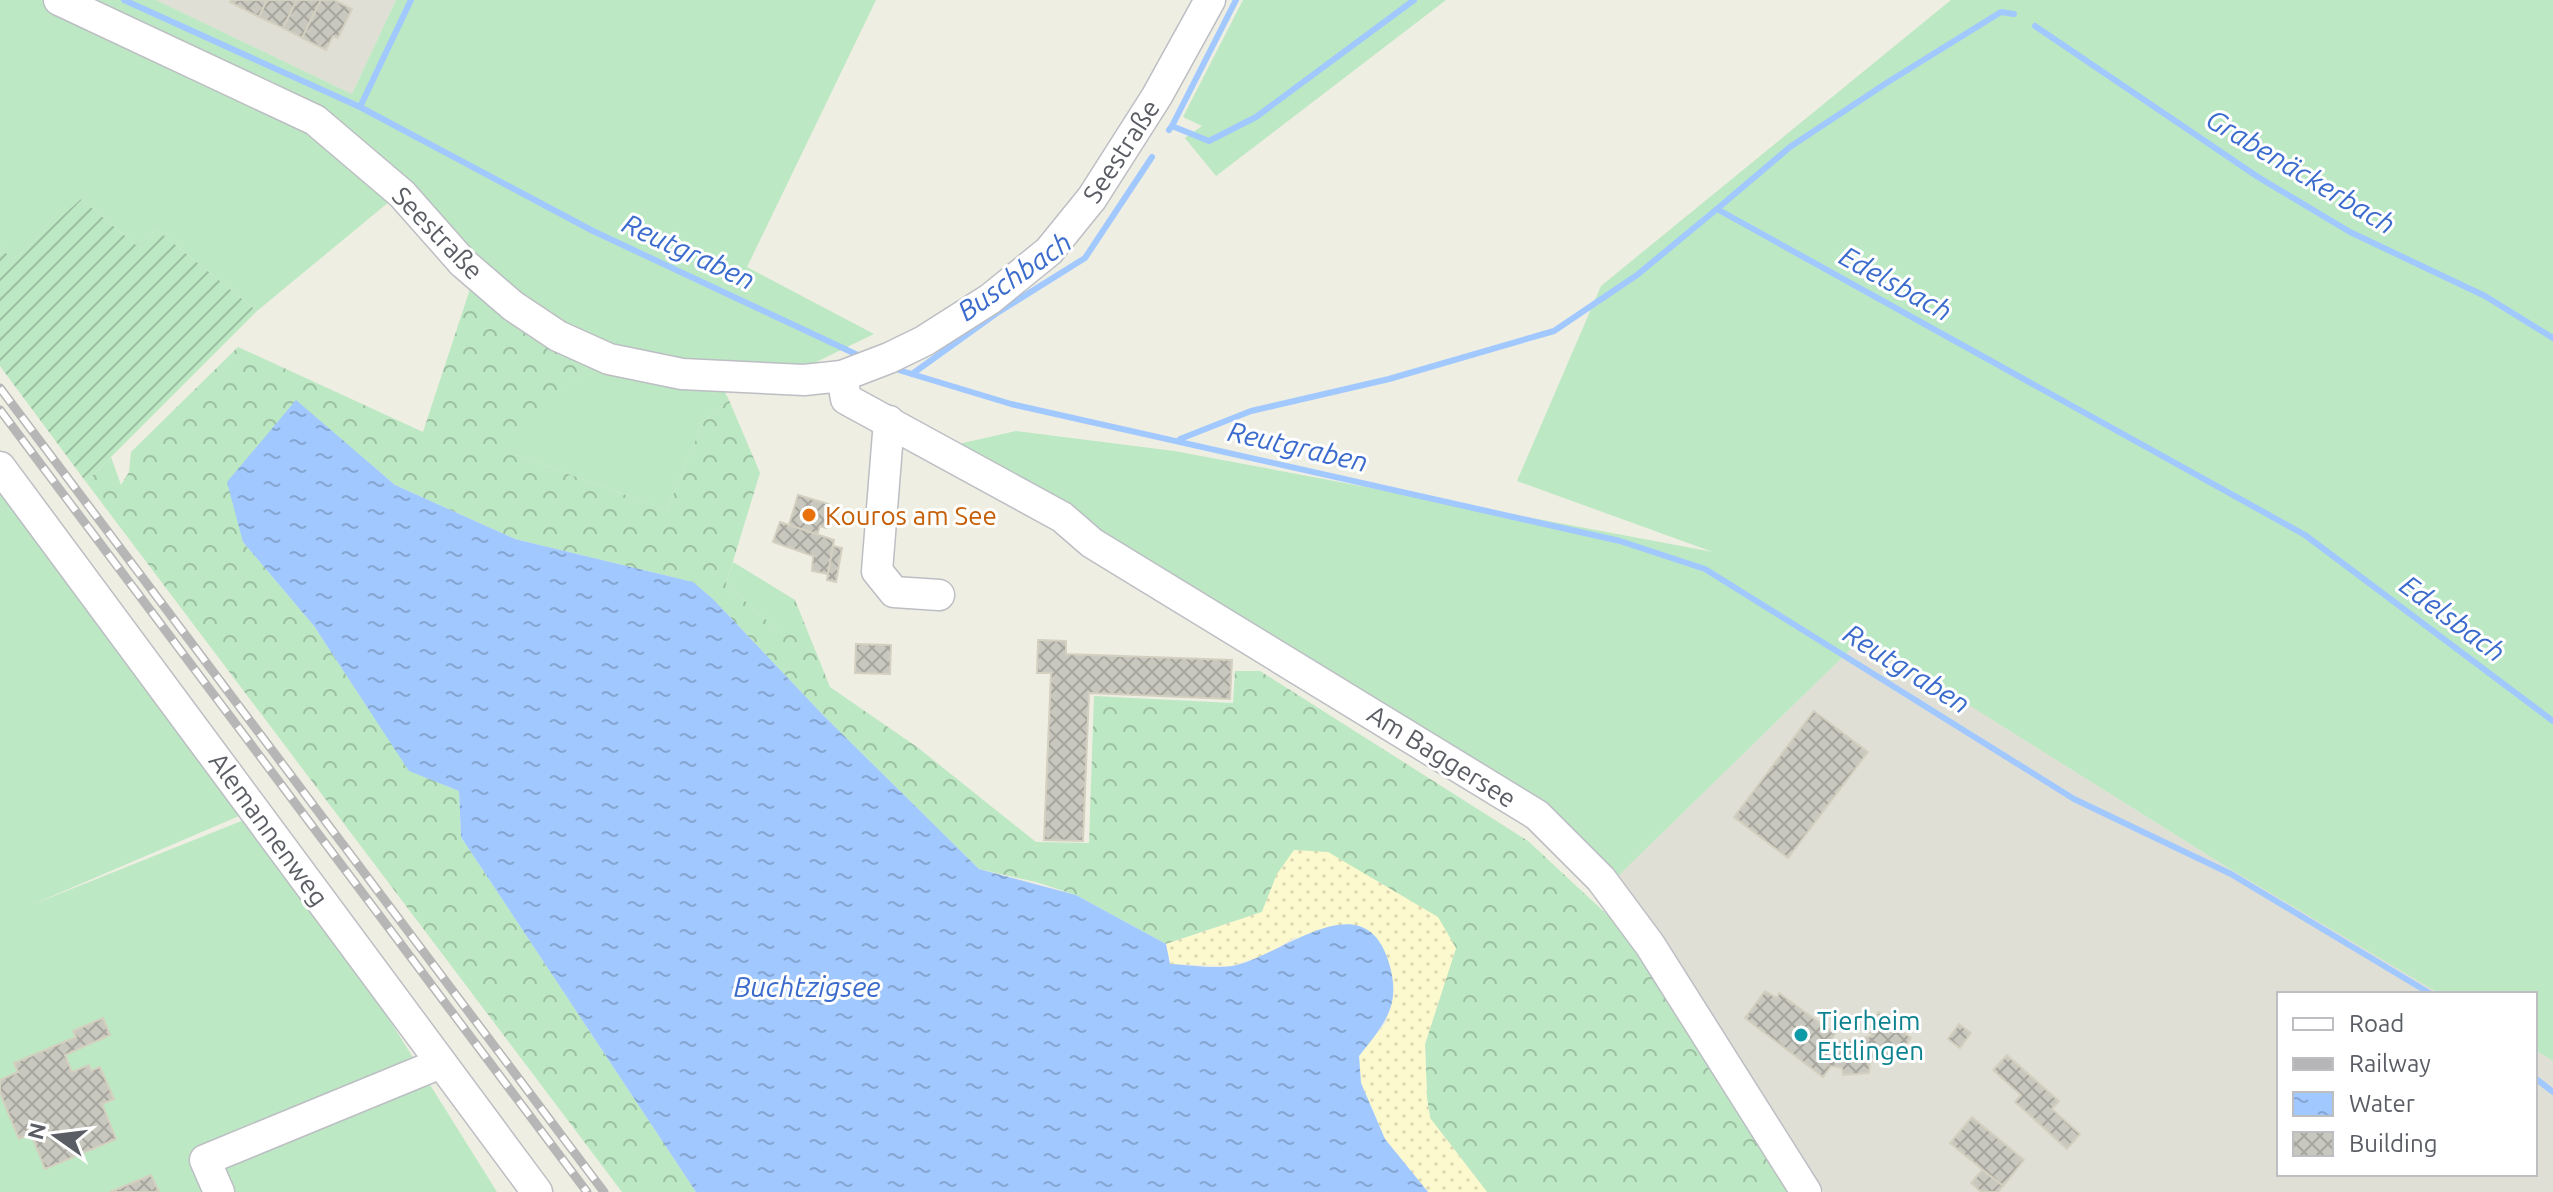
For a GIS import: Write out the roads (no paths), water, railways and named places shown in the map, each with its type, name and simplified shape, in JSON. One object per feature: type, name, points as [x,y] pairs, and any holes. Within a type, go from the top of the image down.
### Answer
[{"type":"street","name":"Seestraße","points":[[59,0],[315,120],[408,202],[463,263],[513,306],[558,336],[609,359],[682,374],[804,380],[850,373],[924,341],[990,299],[1049,251],[1092,198],[1157,96],[1210,0]]},
{"type":"street","points":[[850,373],[846,399],[889,421],[877,571],[894,592],[939,595]]},
{"type":"street","name":"Am Baggersee","points":[[889,421],[1062,517],[1092,543],[1537,815],[1601,879],[1650,945],[1806,1192]]},
{"type":"street","name":"Alemannenweg","points":[[0,467],[537,1192]]},
{"type":"street","points":[[219,1192],[205,1160],[441,1063]]},
{"type":"water","name":"Buchtzigsee","points":[[296,400],[395,485],[515,539],[693,582],[979,869],[1076,895],[1166,944],[1170,964],[1232,966],[1319,930],[1341,924],[1361,926],[1377,938],[1389,963],[1393,991],[1392,1003],[1383,1024],[1359,1056],[1361,1083],[1385,1139],[1428,1192],[696,1192],[461,837],[459,791],[409,771],[314,626],[243,542],[227,482]]},
{"type":"waterway","name":"Reutgraben","points":[[124,0],[360,107],[593,231],[862,357]]},
{"type":"waterway","points":[[360,107],[411,0]]},
{"type":"waterway","points":[[1172,126],[1236,0]]},
{"type":"waterway","name":"Buschbach","points":[[1169,130],[1172,126],[1209,141],[1256,117],[1414,0]]},
{"type":"waterway","name":"Grabenäckerbach","points":[[1717,209],[1790,147],[1888,82],[2001,12],[2014,14]]},
{"type":"waterway","name":"Grabenäckerbach","points":[[2035,26],[2258,177],[2350,232],[2485,296],[2553,338]]},
{"type":"waterway","name":"Buschbach","points":[[912,374],[997,313],[1085,258],[1152,157]]},
{"type":"waterway","name":"Edelsbach","points":[[1180,439],[1251,411],[1389,379],[1554,331],[1637,275],[1717,209],[2305,535],[2553,721]]},
{"type":"waterway","name":"Reutgraben","points":[[892,368],[1011,404],[1620,541],[1705,569],[2074,799],[2231,874],[2428,992]]},
{"type":"waterway","name":"Reutgraben","points":[[2537,1080],[2553,1092]]},
{"type":"railway","points":[[0,388],[604,1192]]},
{"type":"railway","points":[[0,410],[587,1192]]},
{"type":"place","name":"Kouros am See","points":[[809,515]]},
{"type":"place","name":"Tierheim Ettlingen","points":[[1801,1035]]}]
